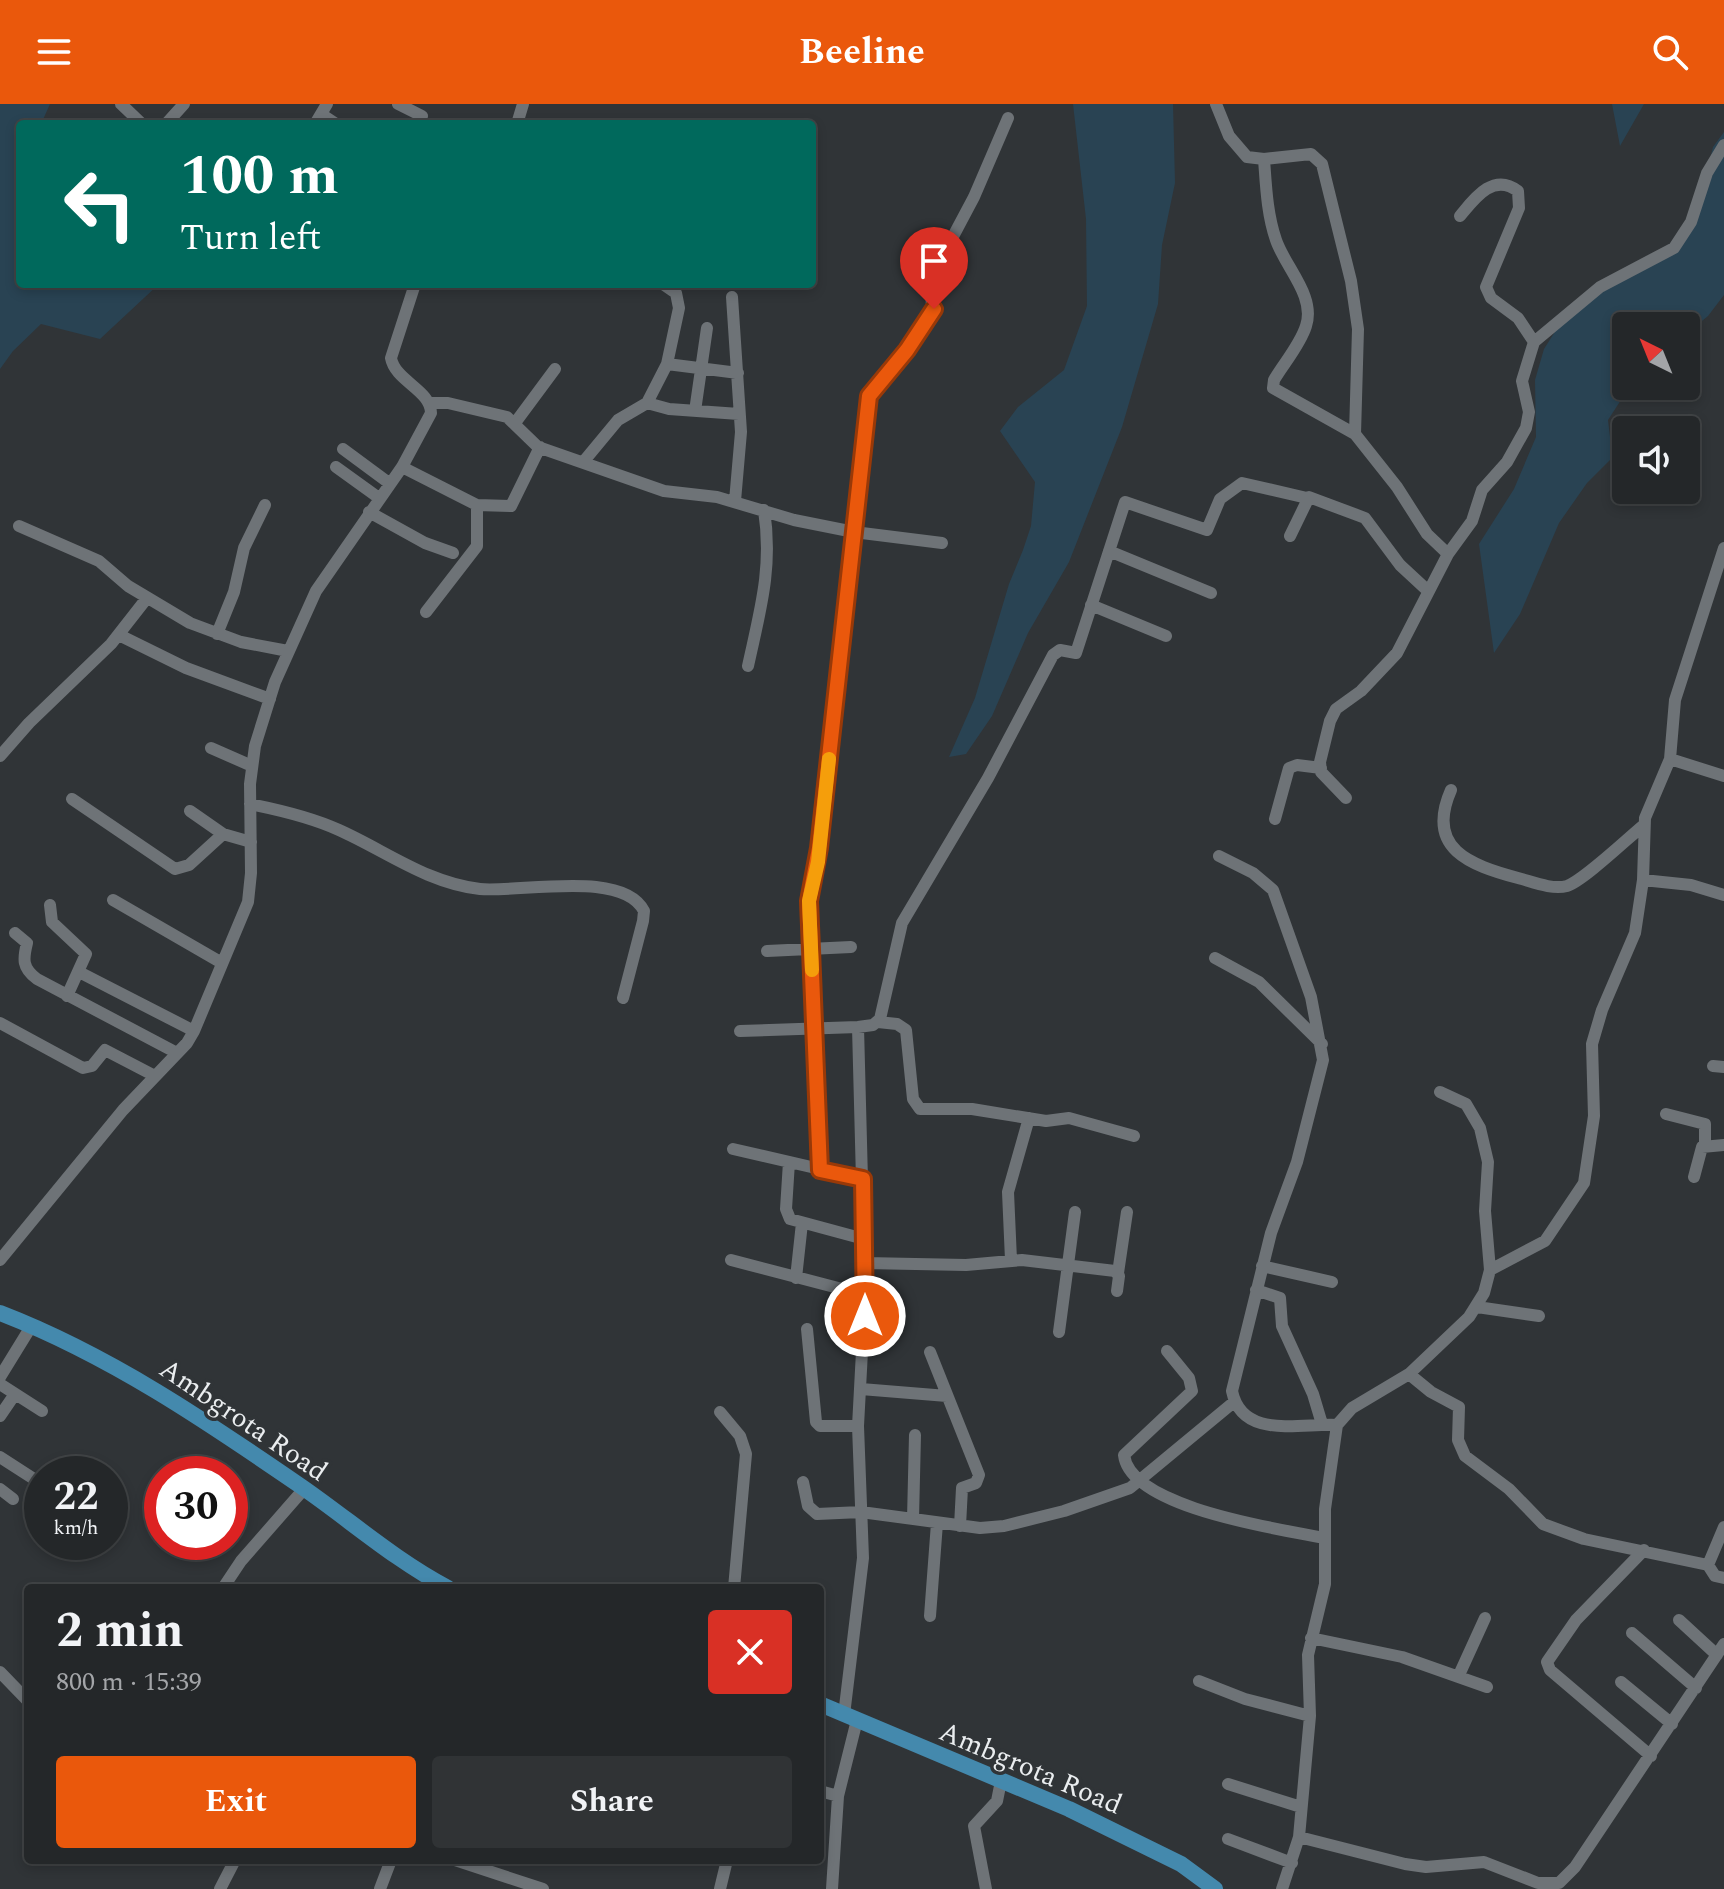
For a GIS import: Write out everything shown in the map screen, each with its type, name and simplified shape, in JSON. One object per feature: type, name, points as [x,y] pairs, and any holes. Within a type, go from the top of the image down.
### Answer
[{"type":"main road","name":"Ambgrota Road","points":[[0,1313],[116,1366],[304,1489],[373,1542],[441,1584]]},
{"type":"main road","name":"Ambgrota Road","points":[[824,1706],[1163,1854],[1215,1889]]},
{"type":"street","points":[[121,104],[138,120]]},
{"type":"street","points":[[170,120],[184,104]]},
{"type":"street","points":[[398,104],[421,120],[430,104]]},
{"type":"street","points":[[1216,104],[1238,150],[1247,157],[1264,159],[1304,153],[1318,157],[1322,164],[1351,281],[1358,329],[1355,434]]},
{"type":"street","points":[[820,1170],[811,887],[819,848],[869,396],[932,313],[931,278],[974,197],[1008,118]]},
{"type":"street","points":[[1346,798],[1326,780],[1321,768],[1333,713],[1397,653],[1427,590],[1472,521],[1482,490],[1507,462],[1526,428],[1529,412],[1522,381],[1534,342],[1600,287],[1674,248],[1691,222],[1707,173],[1724,145]]},
{"type":"street","points":[[1264,159],[1267,202],[1276,240],[1303,292],[1308,316],[1307,325],[1273,388],[1355,434],[1397,487],[1427,534],[1448,554]]},
{"type":"street","points":[[1460,216],[1485,189],[1501,185],[1518,191],[1519,208],[1486,287],[1491,298],[1518,318],[1534,342]]},
{"type":"street","points":[[0,1260],[194,1031],[248,902],[252,766],[270,699],[288,651],[316,591],[402,467],[431,413],[430,403],[396,371],[391,358],[414,288]]},
{"type":"street","points":[[584,461],[618,420],[647,403],[667,364],[679,308],[676,293],[669,288]]},
{"type":"street","points":[[732,297],[741,453],[735,501]]},
{"type":"street","points":[[695,411],[707,328]]},
{"type":"street","points":[[667,364],[738,373]]},
{"type":"street","points":[[515,423],[555,369]]},
{"type":"street","points":[[430,403],[448,403],[507,417],[527,440],[540,447],[664,491],[735,501],[794,520],[854,532],[942,543]]},
{"type":"street","points":[[647,403],[739,414]]},
{"type":"street","points":[[402,467],[477,505],[513,504],[540,447]]},
{"type":"street","points":[[343,449],[389,483]]},
{"type":"street","points":[[336,467],[379,498]]},
{"type":"street","points":[[878,1022],[902,923],[988,778],[1053,655],[1060,650],[1076,653],[1127,501],[1207,530],[1223,495],[1242,483],[1307,498],[1365,518],[1400,565],[1427,590]]},
{"type":"street","points":[[1290,536],[1307,498]]},
{"type":"street","points":[[217,634],[234,592],[244,548],[265,505]]},
{"type":"street","points":[[426,612],[477,546],[477,505]]},
{"type":"street","points":[[748,666],[769,566],[764,510]]},
{"type":"street","points":[[369,512],[425,543],[453,553]]},
{"type":"street","points":[[19,526],[99,561],[147,598],[217,634],[288,651]]},
{"type":"street","points":[[1490,1270],[1545,1241],[1584,1183],[1594,1116],[1592,1044],[1605,1000],[1635,933],[1643,880],[1644,825],[1670,759],[1675,700],[1724,548]]},
{"type":"street","points":[[1109,551],[1211,593]]},
{"type":"street","points":[[0,756],[119,635],[147,598]]},
{"type":"street","points":[[1091,605],[1166,636]]},
{"type":"street","points":[[119,635],[186,668],[270,699]]},
{"type":"street","points":[[211,748],[252,766]]},
{"type":"street","points":[[1670,759],[1724,776]]},
{"type":"street","points":[[1275,819],[1289,768],[1297,765],[1321,768]]},
{"type":"street","points":[[1451,790],[1442,816],[1453,850],[1468,860],[1535,883],[1561,887],[1578,881],[1644,825]]},
{"type":"street","points":[[72,799],[175,869],[189,865],[223,834]]},
{"type":"street","points":[[250,804],[336,828],[421,873],[446,882],[502,890],[593,887],[632,896],[644,911],[623,998]]},
{"type":"street","points":[[190,811],[223,834],[251,842]]},
{"type":"street","points":[[1219,856],[1253,873],[1273,890],[1311,997],[1322,1044],[1321,1076],[1262,1266],[1233,1377],[1234,1402],[1254,1422],[1266,1425],[1337,1425]]},
{"type":"street","points":[[1643,880],[1691,885],[1724,895]]},
{"type":"street","points":[[113,900],[222,963]]},
{"type":"street","points":[[50,905],[52,922],[86,954],[81,973],[67,996]]},
{"type":"street","points":[[15,933],[27,943],[23,959],[31,974],[177,1053]]},
{"type":"street","points":[[767,951],[851,947]]},
{"type":"street","points":[[1215,958],[1259,982],[1322,1044]]},
{"type":"street","points":[[81,973],[194,1031]]},
{"type":"street","points":[[740,1031],[858,1027],[878,1022],[897,1024],[908,1033],[913,1099],[917,1107],[972,1109],[1046,1121],[1069,1118],[1134,1136]]},
{"type":"street","points":[[0,1023],[83,1068],[92,1066],[102,1052],[109,1051],[155,1076]]},
{"type":"street","points":[[832,1889],[826,1852],[850,1717],[853,1624],[863,1558],[858,1426],[865,1263],[858,1027]]},
{"type":"street","points":[[1282,1889],[1299,1837],[1310,1716],[1307,1672],[1311,1638],[1325,1584],[1324,1538],[1337,1425],[1352,1408],[1409,1374],[1477,1307],[1490,1270],[1485,1146],[1466,1104],[1440,1092]]},
{"type":"street","points":[[1666,1114],[1705,1124],[1705,1145],[1694,1177]]},
{"type":"street","points":[[1011,1260],[1008,1192],[1029,1118]]},
{"type":"street","points":[[1705,1145],[1724,1145]]},
{"type":"street","points":[[733,1149],[863,1179]]},
{"type":"street","points":[[789,1162],[787,1216],[802,1223],[864,1239]]},
{"type":"street","points":[[1059,1332],[1075,1212]]},
{"type":"street","points":[[1117,1291],[1127,1212]]},
{"type":"street","points":[[796,1278],[802,1223]]},
{"type":"street","points":[[731,1260],[865,1295]]},
{"type":"street","points":[[865,1263],[966,1265],[1011,1260],[1118,1273]]},
{"type":"street","points":[[1262,1266],[1332,1282]]},
{"type":"street","points":[[1256,1290],[1280,1298],[1282,1326],[1313,1394],[1322,1424]]},
{"type":"street","points":[[1477,1307],[1539,1316]]},
{"type":"street","points":[[0,1377],[32,1325]]},
{"type":"street","points":[[807,1329],[816,1422],[820,1426],[858,1426]]},
{"type":"street","points":[[1167,1351],[1189,1378],[1192,1391],[1124,1455],[1140,1482],[1200,1513],[1324,1538]]},
{"type":"street","points":[[930,1352],[980,1478],[962,1488],[960,1526]]},
{"type":"street","points":[[1409,1374],[1431,1392],[1459,1407],[1458,1440],[1465,1456],[1509,1489],[1543,1524],[1584,1539],[1708,1565],[1715,1576],[1724,1578]]},
{"type":"street","points":[[0,1384],[42,1411]]},
{"type":"street","points":[[861,1389],[947,1396]]},
{"type":"street","points":[[0,1416],[15,1394]]},
{"type":"street","points":[[803,1482],[808,1506],[813,1513],[861,1512],[960,1526],[1004,1526],[1112,1496],[1140,1482],[1234,1402]]},
{"type":"street","points":[[720,1412],[740,1436],[746,1454],[734,1584]]},
{"type":"street","points":[[913,1519],[915,1435]]},
{"type":"street","points":[[0,1457],[24,1473]]},
{"type":"street","points":[[0,1489],[13,1499]]},
{"type":"street","points":[[226,1584],[241,1561],[304,1489]]},
{"type":"street","points":[[930,1616],[937,1523]]},
{"type":"street","points":[[1708,1565],[1724,1527]]},
{"type":"street","points":[[1644,1550],[1576,1620],[1547,1662],[1550,1670],[1651,1756]]},
{"type":"street","points":[[1459,1675],[1485,1618]]},
{"type":"street","points":[[1299,1837],[1405,1864],[1426,1867],[1484,1862],[1538,1883],[1559,1883],[1575,1867],[1720,1649],[1679,1620]]},
{"type":"street","points":[[1632,1633],[1696,1688]]},
{"type":"street","points":[[1311,1638],[1402,1657],[1487,1687]]},
{"type":"street","points":[[0,1672],[24,1697]]},
{"type":"street","points":[[1199,1681],[1265,1705],[1310,1716]]},
{"type":"street","points":[[1621,1682],[1672,1724]]},
{"type":"street","points":[[986,1889],[974,1831],[980,1817],[1000,1796],[1001,1781]]},
{"type":"street","points":[[1228,1784],[1301,1807]]},
{"type":"street","points":[[824,1792],[838,1796]]},
{"type":"street","points":[[1228,1839],[1292,1863]]},
{"type":"street","points":[[220,1889],[233,1864]]},
{"type":"street","points":[[380,1889],[389,1864]]},
{"type":"street","points":[[465,1864],[518,1885],[543,1889]]},
{"type":"street","points":[[720,1889],[726,1864]]},
{"type":"shaded area","points":[[0,104],[50,104],[43,120],[16,120],[16,288],[155,288],[100,339],[41,324],[13,351],[0,369]]},
{"type":"shaded area","points":[[1073,104],[1173,104],[1175,183],[1162,245],[1158,304],[1122,427],[1069,562],[1028,633],[992,716],[966,754],[949,757],[975,698],[1009,584],[1031,526],[1035,482],[1000,431],[1018,407],[1064,370],[1087,306],[1086,219]]},
{"type":"shaded area","points":[[1612,104],[1644,104],[1620,146]]},
{"type":"shaded area","points":[[1724,132],[1724,295],[1700,323],[1700,312],[1612,312],[1612,400],[1621,400],[1608,420],[1612,458],[1587,483],[1559,523],[1520,614],[1494,653],[1479,544],[1514,489],[1536,437],[1535,380],[1544,349],[1570,308],[1678,239],[1702,192],[1713,147]]},
{"type":"slow traffic","points":[[812,970],[809,901],[818,862],[829,759]]},
{"type":"route","points":[[865,1316],[863,1179],[820,1170],[809,901],[818,862],[866,410],[875,386],[907,350],[934,309]]}]
